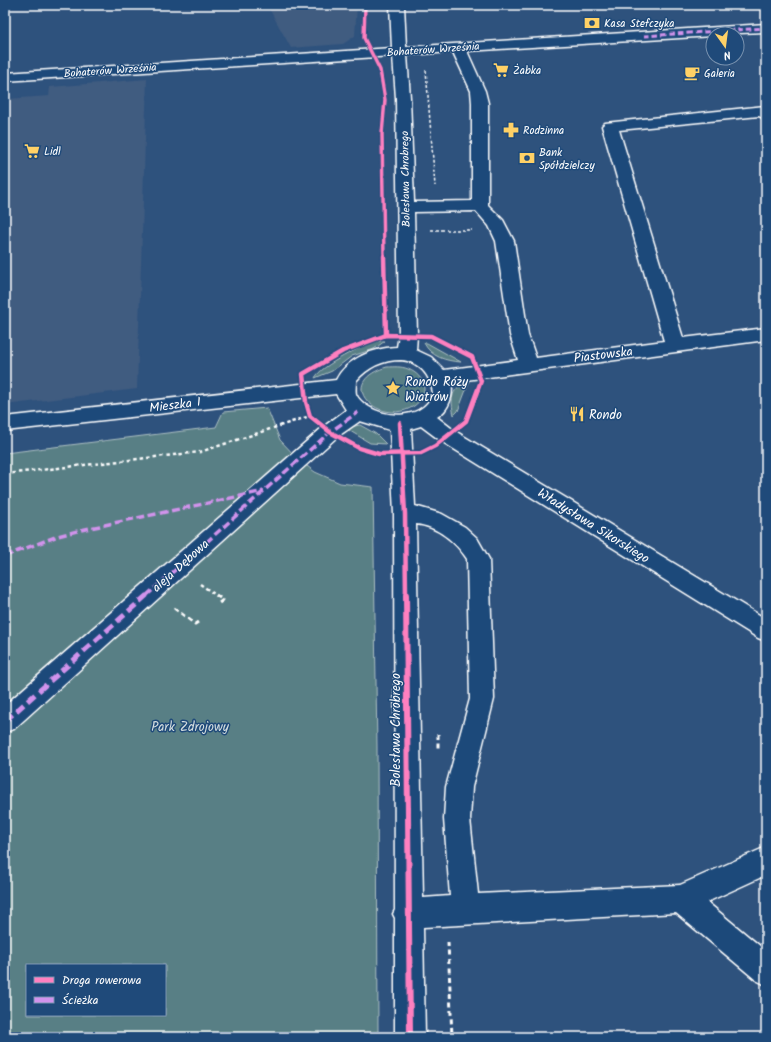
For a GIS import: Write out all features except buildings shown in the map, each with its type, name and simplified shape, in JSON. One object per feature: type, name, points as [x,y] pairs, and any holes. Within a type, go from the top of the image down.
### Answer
[{"type":"street","name":"Bolesława Chrobrego","points":[[397,5],[397,36],[400,51],[403,98],[408,335],[406,354]]},
{"type":"street","name":"Bohaterów Września","points":[[5,77],[766,28]]},
{"type":"street","points":[[458,47],[478,91],[480,103],[480,206],[497,224],[505,241],[519,335],[529,364]]},
{"type":"street","points":[[675,345],[610,126],[765,111],[766,115]]},
{"type":"street","points":[[405,207],[480,206]]},
{"type":"street","name":"Piastowska","points":[[440,377],[529,364],[766,334]]},
{"type":"street","points":[[385,354],[406,354],[426,362],[440,377],[443,394],[432,411],[424,417],[400,423],[381,422],[368,418],[358,412],[348,401],[345,386],[347,379],[354,368],[369,358],[385,354]]},
{"type":"street","name":"Mieszka I","points":[[5,424],[345,386]]},
{"type":"street","name":"aleja Dębowa","points":[[5,721],[330,432],[358,412]]},
{"type":"street","name":"Władysława Sikorskiego","points":[[424,417],[448,436],[766,631]]},
{"type":"street","name":"Bolesława Chrobrego","points":[[400,423],[405,514],[407,914],[410,1037]]},
{"type":"street","points":[[405,514],[426,517],[453,530],[472,546],[478,559],[482,698],[459,787],[456,910]]},
{"type":"street","points":[[407,914],[456,910],[681,899],[766,861]]},
{"type":"street","points":[[681,899],[766,970]]},
{"type":"path","points":[[424,230],[500,231]]},
{"type":"path","points":[[5,474],[200,452],[310,416]]},
{"type":"path","points":[[200,584],[223,600],[219,603]]},
{"type":"path","points":[[174,608],[195,624],[198,622]]},
{"type":"path","points":[[452,1037],[456,910]]},
{"type":"shaded area","points":[[267,5],[357,5],[355,36],[343,44],[291,48]]},
{"type":"shaded area","points":[[147,79],[137,389],[5,405],[5,99],[49,96],[50,87]]},
{"type":"green space","points":[[378,341],[385,341],[374,349],[352,356],[332,371],[315,378],[319,373],[334,362],[363,346]]},
{"type":"green space","points":[[424,343],[427,343],[461,362],[450,361],[435,355]]},
{"type":"green space","points":[[387,367],[405,368],[419,376],[424,386],[424,391],[419,402],[414,406],[401,411],[388,411],[376,408],[367,401],[362,392],[363,383],[371,374]]},
{"type":"green space","points":[[469,382],[458,411],[454,415],[452,404],[453,394],[458,387]]},
{"type":"green space","name":"Park Zdrojowy","points":[[267,408],[280,440],[299,460],[315,472],[340,483],[373,487],[377,747],[378,1037],[5,1037],[5,453],[216,427],[223,412]]},
{"type":"green space","points":[[360,425],[376,434],[386,444],[370,443],[345,428]]},
{"type":"marked path","points":[[644,36],[766,28]]},
{"type":"marked path","points":[[5,721],[330,432],[358,412]]},
{"type":"marked path","points":[[5,556],[58,536],[81,530],[264,491]]},
{"type":"cycle path","points":[[365,5],[364,38],[380,70],[385,100],[382,134],[386,335],[343,351],[303,374],[306,402],[310,416],[330,432],[359,448],[379,454],[421,453],[435,446],[466,421],[481,381],[472,357],[431,336],[386,335]]},
{"type":"cycle path","points":[[400,423],[405,514],[410,1037]]},
{"type":"place","name":"Kasa Stefczyka","points":[[592,23]]},
{"type":"place","name":"Żabka","points":[[501,70]]},
{"type":"place","name":"Galeria","points":[[692,73]]},
{"type":"place","name":"Rodzinna","points":[[511,130]]},
{"type":"place","name":"Lidl","points":[[32,151]]},
{"type":"place","name":"Bank Spółdzielczy","points":[[527,158]]},
{"type":"place","name":"Rondo Róży Wiatrów","points":[[393,388]]},
{"type":"place","name":"Rondo","points":[[577,414]]}]
